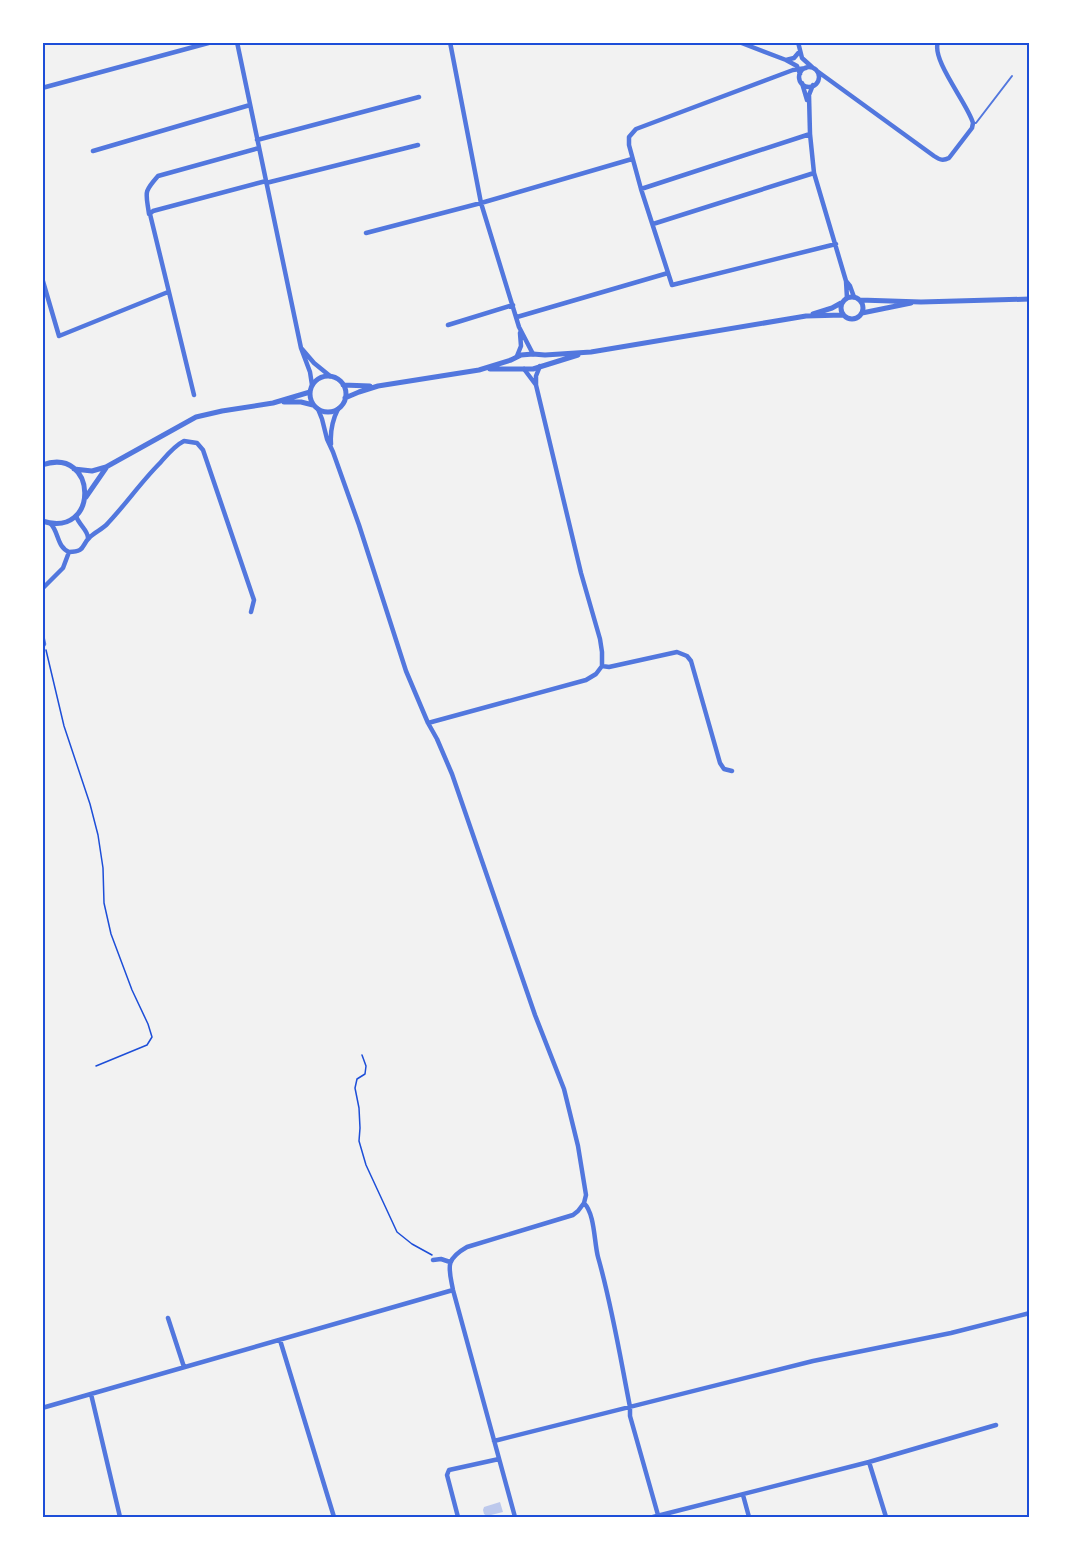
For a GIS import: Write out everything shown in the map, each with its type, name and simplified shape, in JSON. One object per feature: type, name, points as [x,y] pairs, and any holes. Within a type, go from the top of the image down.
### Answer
[{"type":"street","points":[[42,88],[212,42]]},
{"type":"street","points":[[237,42],[301,348],[310,372],[310,396],[322,418],[327,439],[359,525],[406,671],[437,739],[465,810],[535,1015],[564,1089],[583,1173],[586,1195],[579,1211],[573,1215],[467,1247],[454,1255],[450,1262],[453,1290],[515,1517]]},
{"type":"street","points":[[459,42],[450,43],[481,203],[517,317],[521,346],[517,356]]},
{"type":"street","points":[[739,42],[795,65],[799,71],[810,109]]},
{"type":"street","points":[[798,42],[809,67],[833,81],[941,161],[949,158],[972,128],[973,123],[940,61],[936,46],[938,42]]},
{"type":"street","points":[[786,60],[794,58],[800,51]]},
{"type":"street","points":[[779,58],[786,66],[783,74]]},
{"type":"street","points":[[809,67],[783,74],[636,129],[629,137],[632,159],[672,285],[836,244]]},
{"type":"street","points":[[817,71],[819,78],[809,95],[814,173],[846,281],[841,309],[846,318],[854,320],[862,313],[863,306],[846,281]]},
{"type":"street","points":[[802,82],[807,86],[833,81]]},
{"type":"street","points":[[257,140],[420,96]]},
{"type":"street","points":[[93,151],[250,105]]},
{"type":"street","points":[[641,189],[810,134]]},
{"type":"street","points":[[150,214],[153,211],[418,145]]},
{"type":"street","points":[[194,395],[150,214],[147,188],[158,176],[259,148]]},
{"type":"street","points":[[366,233],[481,203],[632,159]]},
{"type":"street","points":[[652,224],[814,173]]},
{"type":"street","points":[[517,317],[668,273]]},
{"type":"street","points":[[42,278],[59,336],[168,292]]},
{"type":"street","points":[[345,398],[378,386],[479,370],[506,362],[517,356],[591,352],[806,316],[832,308],[844,300],[921,302],[1030,299]]},
{"type":"street","points":[[862,313],[921,302]]},
{"type":"street","points":[[448,325],[513,305]]},
{"type":"street","points":[[806,316],[843,315]]},
{"type":"street","points":[[519,327],[533,354]]},
{"type":"street","points":[[301,348],[314,363],[330,376],[340,380],[346,394],[330,430],[332,450]]},
{"type":"street","points":[[479,370],[533,369],[591,352]]},
{"type":"street","points":[[428,723],[586,680],[596,674],[602,666],[600,639],[581,573],[536,385],[536,376],[540,366]]},
{"type":"street","points":[[524,369],[536,385]]},
{"type":"street","points":[[273,403],[311,389],[319,378],[330,376]]},
{"type":"street","points":[[343,385],[378,386]]},
{"type":"street","points":[[74,469],[92,471],[106,467],[196,417],[222,411],[273,403],[301,402],[328,412],[338,409]]},
{"type":"street","points":[[51,524],[58,534],[63,549],[76,552],[84,547],[88,538],[99,532],[109,522],[174,447],[184,441],[197,443],[202,450],[254,600],[251,612]]},
{"type":"street","points":[[42,463],[59,462],[74,469],[84,482],[85,499]]},
{"type":"street","points":[[42,522],[51,524],[67,522],[76,516],[106,467]]},
{"type":"street","points":[[76,516],[88,538]]},
{"type":"street","points":[[86,531],[99,532]]},
{"type":"street","points":[[42,589],[63,568],[69,552]]},
{"type":"street","points":[[42,635],[43,646]]},
{"type":"street","points":[[602,666],[609,667],[676,652],[687,656],[691,661],[720,763],[724,769],[732,771]]},
{"type":"street","points":[[584,1203],[590,1211],[598,1256],[608,1292],[633,1428],[655,1516],[869,1462],[996,1425]]},
{"type":"street","points":[[433,1260],[441,1259],[450,1262]]},
{"type":"street","points":[[42,1408],[453,1290]]},
{"type":"street","points":[[494,1441],[813,1361],[951,1333],[1030,1313]]},
{"type":"street","points":[[168,1318],[184,1367]]},
{"type":"street","points":[[280,1340],[334,1517]]},
{"type":"street","points":[[91,1394],[120,1517]]},
{"type":"street","points":[[458,1517],[447,1475],[449,1470],[499,1459]]},
{"type":"street","points":[[869,1462],[886,1517]]},
{"type":"street","points":[[742,1495],[749,1517]]},
{"type":"lane","points":[[973,123],[976,123],[1012,76]]},
{"type":"path","points":[[43,646],[64,726],[98,835],[103,868],[104,903],[111,934],[152,1037],[147,1045],[96,1066]]},
{"type":"path","points":[[362,1055],[366,1066],[365,1074],[357,1079],[355,1088],[359,1108],[359,1141],[366,1165],[397,1232],[412,1244],[441,1259]]},
{"type":"building","points":[[500,1502],[503,1512],[487,1516],[484,1514],[484,1507]]}]
